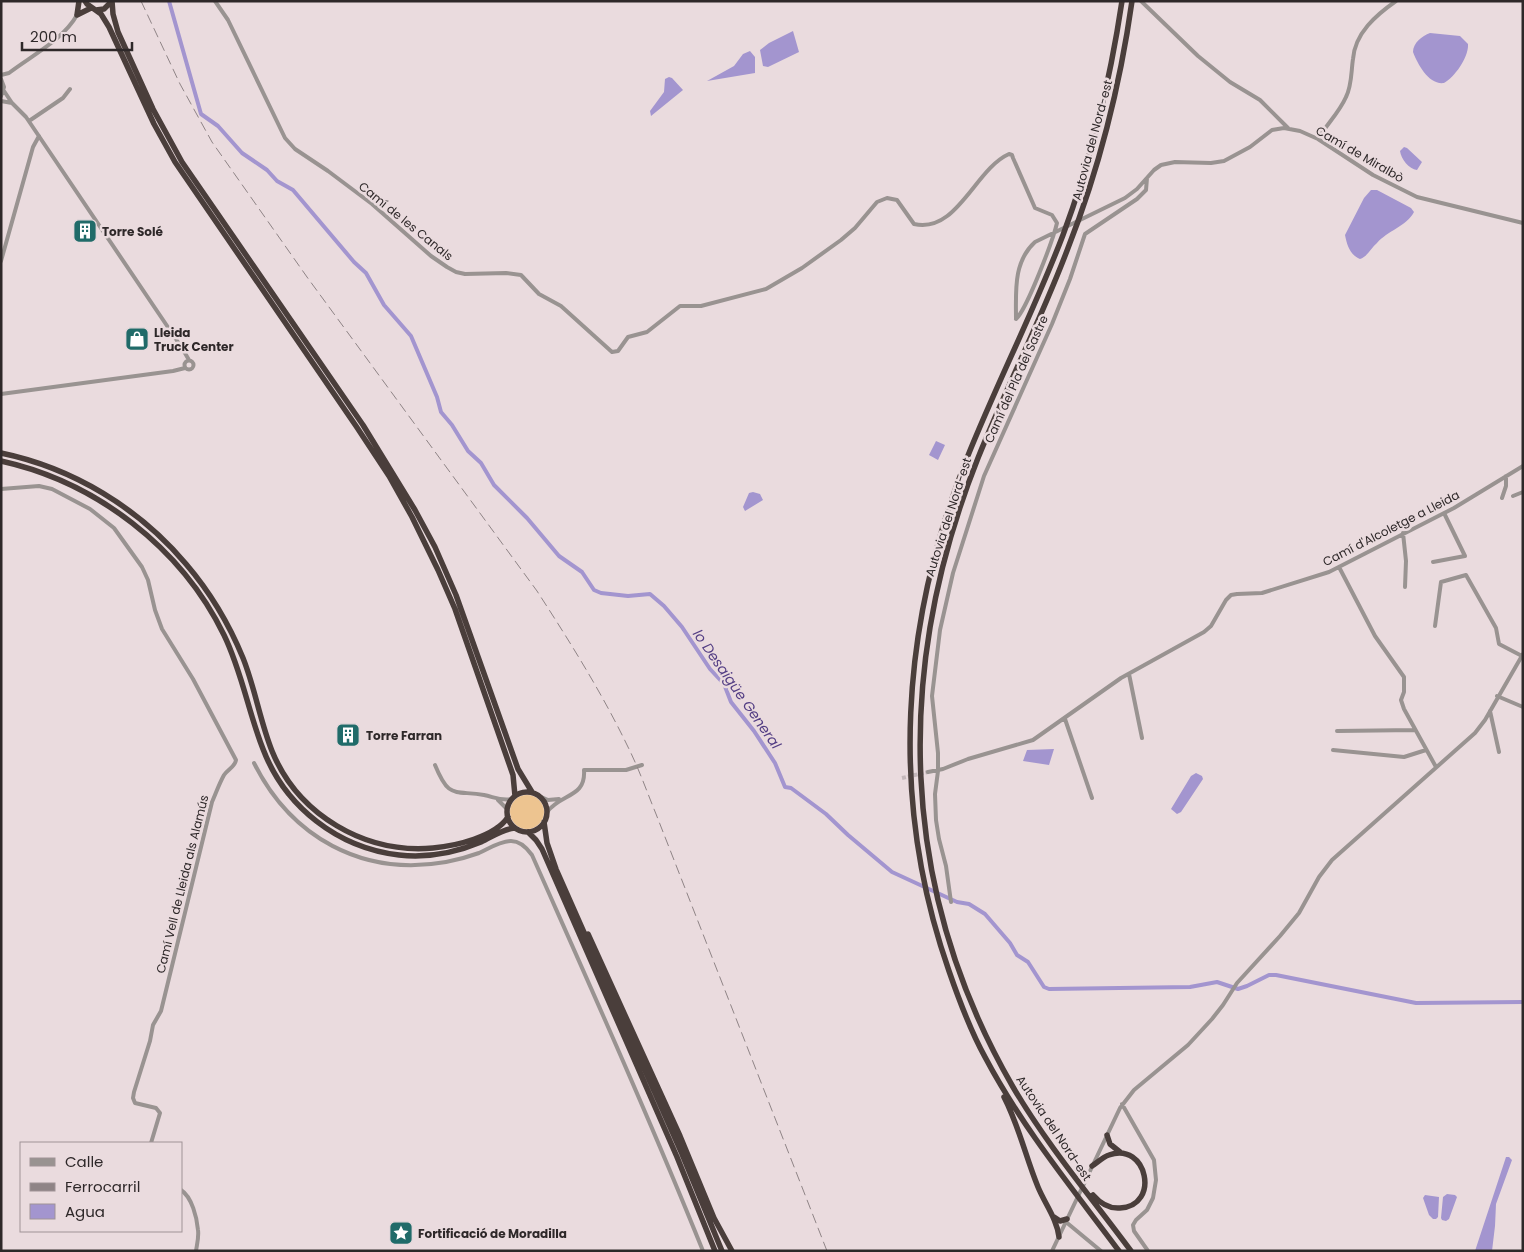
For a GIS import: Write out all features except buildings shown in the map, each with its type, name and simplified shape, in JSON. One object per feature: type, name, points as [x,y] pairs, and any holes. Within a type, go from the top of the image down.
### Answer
[{"type":"highway","points":[[77,15],[79,1]]},
{"type":"highway","points":[[85,1],[101,14],[109,27],[147,110],[175,162],[356,426],[389,476],[412,517],[438,570],[464,634],[513,777],[513,797],[507,809],[508,817],[515,828]]},
{"type":"highway","points":[[77,15],[82,11],[104,9],[112,1]]},
{"type":"highway","points":[[112,1],[112,14],[118,32],[168,139],[368,433],[416,510],[456,596],[518,769],[532,792],[544,801],[547,812],[544,822],[547,843],[560,876],[682,1154],[722,1251]]},
{"type":"highway","name":"Autovia del Nord-est","points":[[1119,1251],[1038,1144],[995,1077],[983,1055],[961,1004],[942,952],[924,881],[912,804],[910,726],[915,654],[929,575],[946,517],[966,461],[1044,282],[1072,209],[1102,106],[1122,1]]},
{"type":"highway","name":"Autovia del Nord-est","points":[[1131,1251],[1046,1137],[1014,1089],[986,1035],[964,984],[948,937],[935,886],[924,819],[919,744],[920,700],[924,660],[934,597],[951,534],[989,430],[1052,288],[1086,200],[1110,118],[1132,1]]},
{"type":"highway","points":[[1,453],[56,470],[106,495],[145,523],[186,563],[216,606],[235,641],[250,678],[267,738],[277,762],[288,782],[325,819],[342,830],[366,840],[394,847],[422,848],[448,846],[468,840],[499,826],[508,817]]},
{"type":"highway","points":[[1,461],[48,476],[92,496],[137,527],[173,560],[202,598],[226,640],[242,678],[261,745],[272,769],[295,802],[322,826],[345,840],[365,848],[411,856],[431,855],[456,850],[481,842],[505,829],[515,828],[528,832],[536,840],[542,849],[677,1158],[715,1251]]},
{"type":"highway","points":[[513,797],[525,792],[532,792]]},
{"type":"highway","points":[[528,832],[535,830],[544,822]]},
{"type":"highway","points":[[560,876],[614,988],[714,1218],[732,1251]]},
{"type":"highway","points":[[995,1077],[1015,1120],[1039,1189],[1057,1224],[1058,1237]]},
{"type":"highway","points":[[1014,1089],[1022,1096],[1095,1197],[1106,1206],[1116,1208],[1127,1207],[1137,1201],[1143,1192],[1144,1172],[1138,1162],[1110,1144],[1107,1135]]},
{"type":"highway","points":[[1092,1166],[1108,1155],[1122,1153]]},
{"type":"highway","points":[[1053,1216],[1059,1220],[1066,1220]]},
{"type":"street","name":"Camí de les Canals","points":[[216,1],[228,20],[284,136],[292,147],[326,169],[365,199],[447,268],[454,272],[465,274],[508,273],[521,275],[537,292],[560,306],[613,352],[618,351],[628,337],[647,332],[680,306],[698,306],[757,293],[794,273],[850,233],[881,199],[897,200],[914,224],[940,222],[948,216],[995,163],[1007,154],[1012,154]]},
{"type":"street","name":"Camí de Miralbò","points":[[1141,1],[1202,60],[1230,82],[1264,103],[1288,128],[1300,131],[1318,140],[1372,175],[1412,195],[1523,223]]},
{"type":"street","points":[[1318,140],[1340,110],[1347,95],[1353,53],[1358,40],[1376,16],[1396,1]]},
{"type":"street","points":[[1,75],[9,73],[63,34],[77,15]]},
{"type":"street","points":[[1,96],[9,73]]},
{"type":"street","points":[[1,79],[4,84]]},
{"type":"street","points":[[30,121],[63,98],[70,89]]},
{"type":"street","points":[[1,394],[173,372],[185,368],[189,369],[193,366],[30,121],[12,103],[4,91]]},
{"type":"street","points":[[1,102],[12,103]]},
{"type":"street","points":[[1147,178],[1154,170],[1166,163],[1211,163],[1226,160],[1250,148],[1272,130],[1288,128]]},
{"type":"street","points":[[1,262],[33,146],[39,136]]},
{"type":"street","name":"Camí del Pla del Sastre","points":[[1012,154],[1035,208],[1052,215],[1057,223],[1026,302],[1022,313],[1016,319],[1018,273],[1021,260],[1035,242],[1049,234],[1095,213],[1130,195],[1147,178]]},
{"type":"street","name":"Camí del Pla del Sastre","points":[[951,902],[945,859],[936,820],[938,771],[932,696],[938,642],[950,584],[986,469],[1058,310],[1085,234],[1137,199],[1146,190],[1147,178]]},
{"type":"street","points":[[185,368],[185,362],[188,360]]},
{"type":"street","name":"Camí d'Alcoletge a Lleida","points":[[928,772],[938,771],[973,757],[1033,740],[1129,674],[1204,632],[1213,622],[1226,600],[1232,595],[1256,594],[1324,574],[1444,513],[1522,468]]},
{"type":"street","points":[[1502,498],[1506,486],[1506,476]]},
{"type":"street","name":"Camí Vell de Lleida als Alamús","points":[[1,489],[39,486],[52,489],[90,509],[114,528],[142,567],[148,580],[154,610],[162,629],[193,680],[236,760],[220,783],[212,802],[161,1011],[153,1025],[134,1092],[133,1098],[136,1103],[156,1108],[160,1112],[151,1142]]},
{"type":"street","points":[[1514,496],[1523,492]]},
{"type":"street","points":[[1433,562],[1465,556],[1444,513]]},
{"type":"street","points":[[1403,533],[1406,561],[1405,587]]},
{"type":"street","points":[[1339,567],[1375,636],[1404,677],[1404,692],[1401,700],[1414,730],[1436,767]]},
{"type":"street","points":[[1052,1251],[1122,1104],[1134,1090],[1188,1045],[1223,1005],[1235,985],[1299,913],[1318,878],[1329,864],[1475,733],[1522,655],[1498,644],[1496,628],[1466,575],[1441,582],[1435,626]]},
{"type":"street","points":[[1129,674],[1142,738]]},
{"type":"street","points":[[1497,696],[1523,707]]},
{"type":"street","points":[[1490,710],[1499,752]]},
{"type":"street","points":[[1065,719],[1092,798]]},
{"type":"street","points":[[1337,732],[1414,730]]},
{"type":"street","points":[[1333,750],[1404,757],[1426,750]]},
{"type":"street","points":[[254,763],[268,788],[295,821],[323,841],[340,850],[365,859],[406,865],[425,865],[462,858],[504,842],[515,841],[526,847],[532,855],[574,948],[649,1124],[671,1170],[703,1251]]},
{"type":"street","points":[[435,765],[449,790],[484,795],[498,800],[507,809]]},
{"type":"street","points":[[547,812],[561,799],[581,788],[584,780],[584,770],[626,770],[642,765]]},
{"type":"street","points":[[539,796],[548,800],[561,799]]},
{"type":"street","points":[[498,800],[513,797]]},
{"type":"street","points":[[1122,1104],[1154,1160],[1156,1180],[1154,1195],[1148,1208],[1133,1225],[1134,1231],[1148,1251]]},
{"type":"street","points":[[182,1191],[188,1196],[197,1223],[199,1233],[196,1251]]},
{"type":"street","points":[[1066,1220],[1101,1251]]},
{"type":"shaded area","points":[[527,795],[539,800],[544,812],[539,824],[527,829],[515,824],[510,812],[515,800]]},
{"type":"water","points":[[793,31],[799,52],[768,67],[763,66],[760,50],[769,43]]},
{"type":"water","points":[[1430,33],[1460,36],[1468,44],[1466,55],[1460,66],[1453,76],[1444,83],[1434,81],[1425,73],[1413,52],[1418,40]]},
{"type":"water","points":[[750,51],[755,57],[755,73],[707,81],[734,66],[743,54]]},
{"type":"water","points":[[669,77],[683,90],[651,116],[650,111],[664,92],[665,79]]},
{"type":"water","points":[[1404,147],[1422,162],[1417,170],[1408,166],[1402,157],[1400,151]]},
{"type":"water","points":[[1371,190],[1377,190],[1411,208],[1414,212],[1407,221],[1381,239],[1360,259],[1351,252],[1345,235],[1364,198]]},
{"type":"water","points":[[936,441],[945,445],[938,460],[929,455]]},
{"type":"water","points":[[749,493],[760,494],[763,500],[745,511],[743,507]]},
{"type":"water","points":[[1054,749],[1049,765],[1023,761],[1027,750]]},
{"type":"water","points":[[1196,773],[1202,776],[1203,779],[1181,812],[1177,814],[1171,809],[1191,776]]},
{"type":"water","points":[[1506,1157],[1512,1160],[1496,1204],[1492,1251],[1475,1251]]},
{"type":"water","points":[[1447,1194],[1457,1197],[1449,1219],[1446,1221],[1441,1218],[1443,1197]]},
{"type":"water","points":[[1425,1195],[1439,1197],[1438,1217],[1436,1219],[1429,1215],[1423,1198]]},
{"type":"waterway","name":"lo Desaigüe General","points":[[169,1],[201,114],[218,126],[242,153],[267,170],[277,181],[293,190],[354,262],[366,273],[384,305],[411,336],[437,397],[441,412],[452,425],[468,451],[481,463],[494,485],[527,518],[559,556],[582,572],[594,590],[601,593],[628,596],[650,594],[664,606],[682,627],[710,669],[724,684],[731,702],[754,731],[775,763],[785,787],[791,788],[826,814],[892,872],[957,902],[969,904],[985,914],[1010,943],[1017,955],[1028,962],[1044,987],[1049,989],[1190,987],[1217,982],[1238,989],[1269,975],[1276,975],[1416,1003],[1523,1002]]},
{"type":"tunnel","points":[[902,778],[928,772]]},
{"type":"railway","points":[[141,1],[180,84],[212,142],[307,277],[537,591],[596,687],[618,727],[643,780],[827,1251]]},
{"type":"place","name":"Torre Solé","points":[[85,231]]},
{"type":"place","name":"Lleida Truck Center","points":[[137,339]]},
{"type":"place","name":"Torre Farran","points":[[348,735]]},
{"type":"place","name":"Fortificació de Moradilla","points":[[401,1233]]}]
